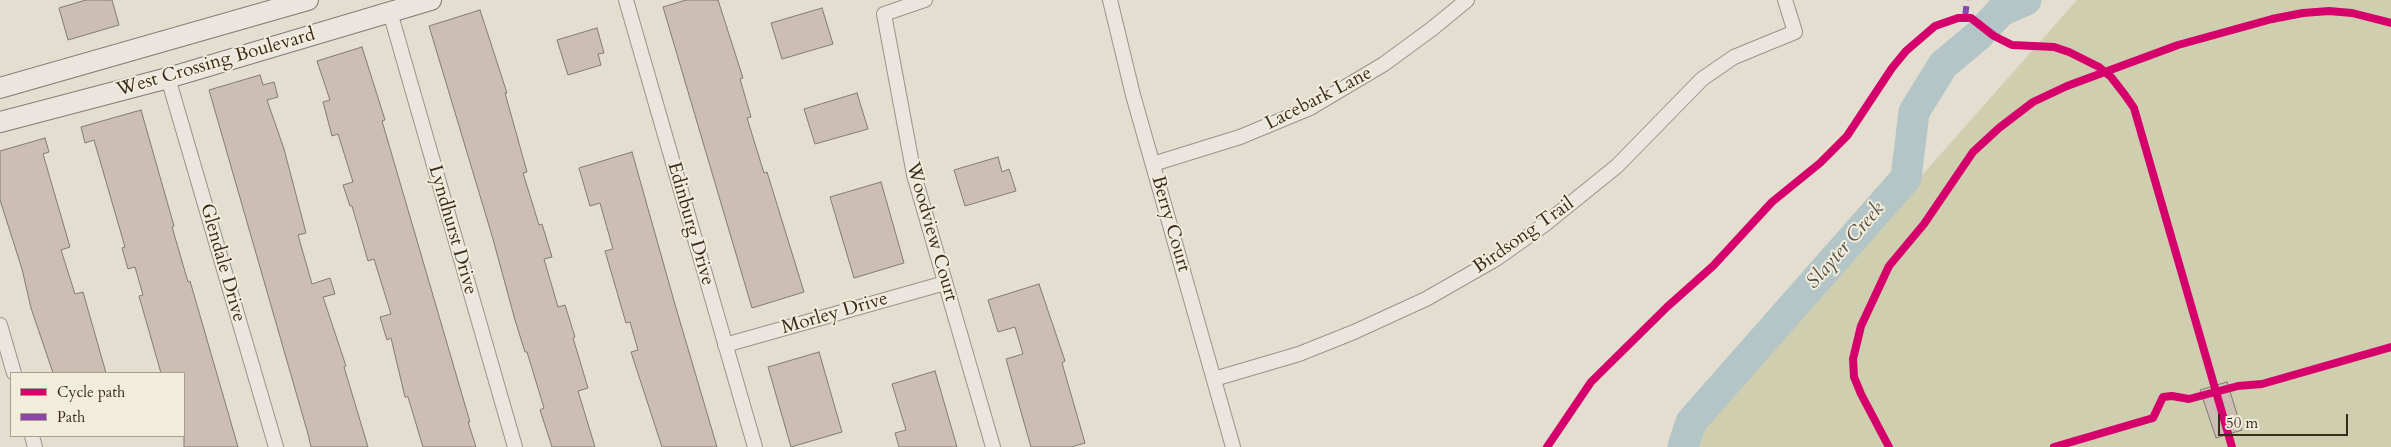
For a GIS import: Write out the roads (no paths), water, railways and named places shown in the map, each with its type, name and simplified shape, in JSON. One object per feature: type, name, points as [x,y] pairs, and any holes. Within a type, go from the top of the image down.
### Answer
[{"type":"street","name":"West Crossing Boulevard","points":[[0,88],[308,0]]},
{"type":"street","name":"West Crossing Boulevard","points":[[0,122],[168,78],[431,0]]},
{"type":"street","name":"Edinburg Drive","points":[[626,0],[755,447]]},
{"type":"street","name":"Woodview Court","points":[[924,0],[884,14],[907,146],[993,447]]},
{"type":"street","name":"Berry Court","points":[[1110,0],[1133,95],[1233,447]]},
{"type":"street","name":"Lacebark Lane","points":[[1153,164],[1240,137],[1310,108],[1391,60],[1467,0]]},
{"type":"street","name":"Birdsong Trail","points":[[1214,379],[1299,354],[1346,336],[1426,299],[1496,258],[1544,225],[1622,162],[1702,79],[1742,54],[1795,32],[1786,0]]},
{"type":"street","name":"Lyndhurst Drive","points":[[390,12],[515,447]]},
{"type":"street","name":"Glendale Drive","points":[[168,78],[276,447]]},
{"type":"street","name":"Morley Drive","points":[[725,345],[945,283]]},
{"type":"street","points":[[0,325],[14,372]]},
{"type":"waterway","name":"Slayter Creek","points":[[1988,25],[2001,11],[2026,0]]},
{"type":"waterway","name":"Slayter Creek","points":[[1683,447],[1691,422],[1906,178],[1914,112],[1943,65],[1980,34]]}]
